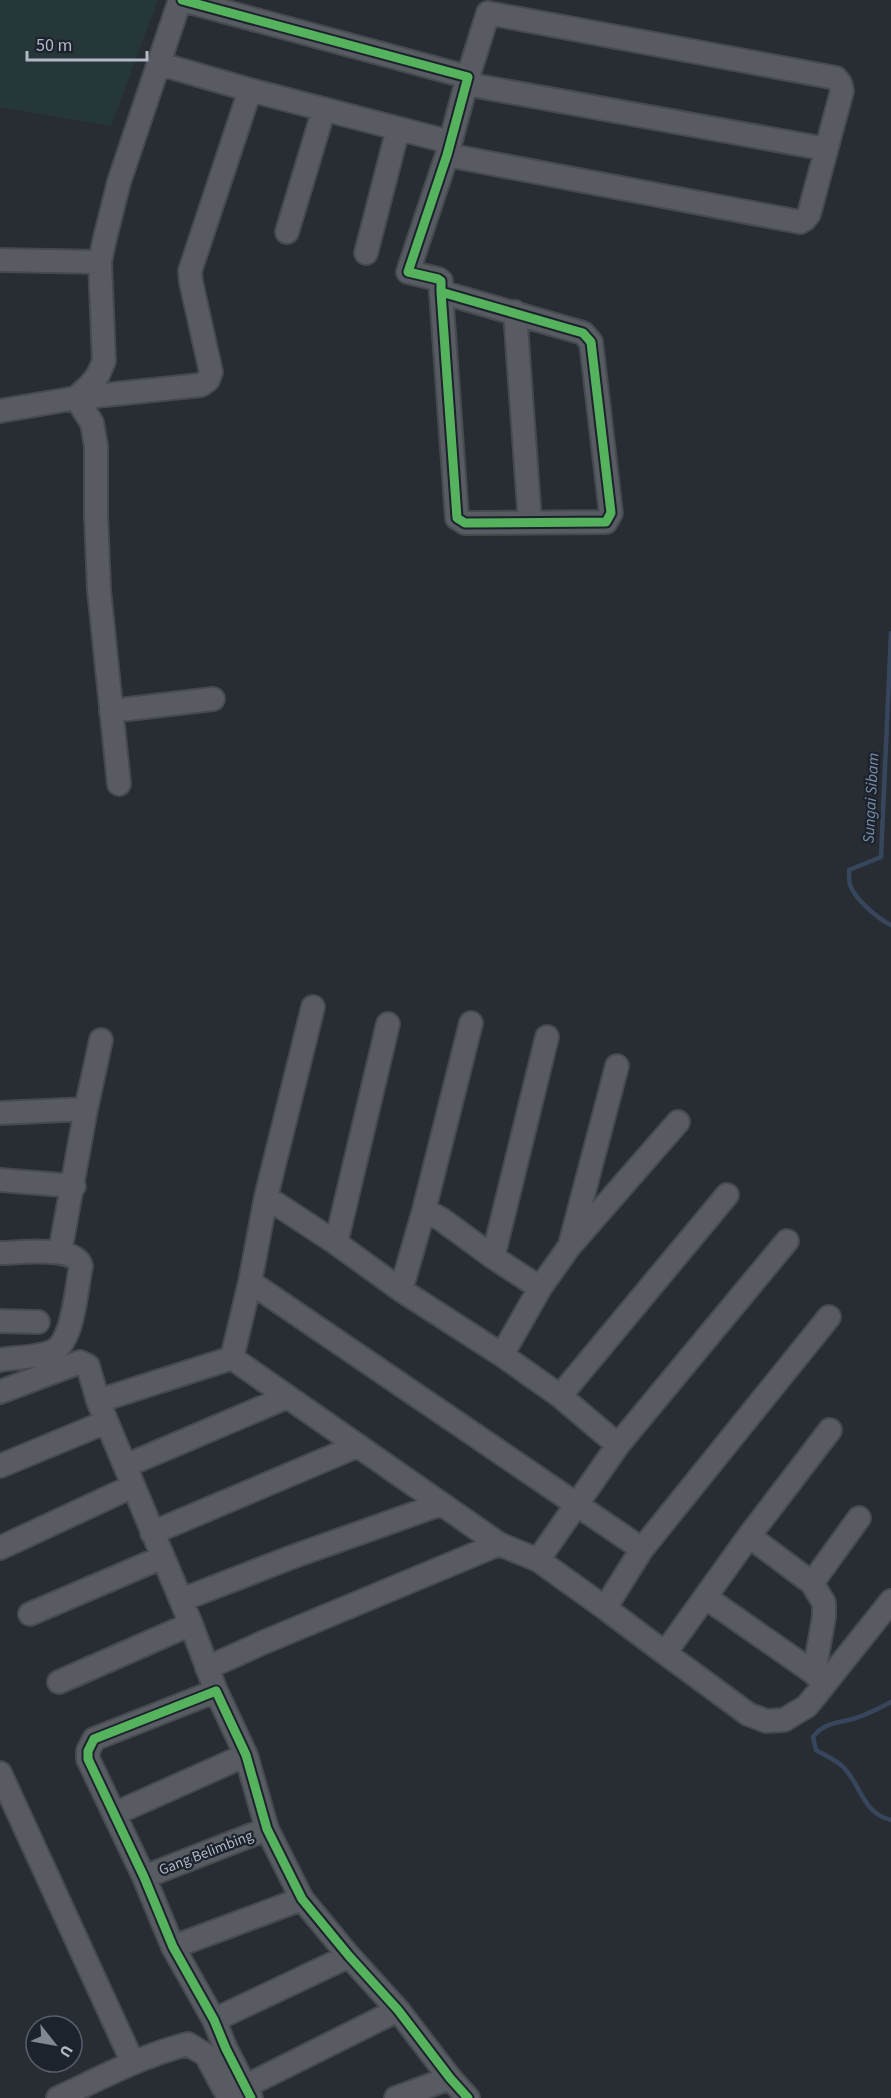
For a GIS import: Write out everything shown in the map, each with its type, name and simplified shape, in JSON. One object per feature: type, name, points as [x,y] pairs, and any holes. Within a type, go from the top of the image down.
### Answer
[{"type":"street","points":[[76,398],[90,386],[104,361],[100,262],[119,182],[181,0],[467,80],[826,149]]},
{"type":"street","points":[[160,63],[250,90],[398,129],[448,148],[800,222],[809,214],[842,91],[840,83],[836,78],[490,7],[448,148],[408,272],[440,279],[457,518],[465,524],[606,522],[611,513],[591,342],[583,333],[441,292]]},
{"type":"street","points":[[0,411],[76,398],[201,385],[208,380],[211,372],[190,271],[250,90]]},
{"type":"street","points":[[287,232],[324,109]]},
{"type":"street","points":[[366,253],[398,129]]},
{"type":"street","points":[[0,260],[100,262]]},
{"type":"street","points":[[515,312],[530,522]]},
{"type":"street","points":[[76,398],[92,423],[96,447],[97,558],[119,784]]},
{"type":"street","points":[[111,711],[213,699]]},
{"type":"street","points":[[232,1358],[250,1282],[266,1197],[313,1007]]},
{"type":"street","points":[[400,1290],[424,1210],[471,1023]]},
{"type":"street","points":[[336,1243],[388,1024]]},
{"type":"street","points":[[493,1257],[548,1037]]},
{"type":"street","points":[[60,1252],[101,1040]]},
{"type":"street","points":[[569,1247],[617,1066]]},
{"type":"street","points":[[0,1113],[86,1109]]},
{"type":"street","points":[[502,1355],[540,1288],[569,1247],[678,1122]]},
{"type":"street","points":[[0,1180],[74,1186]]},
{"type":"street","points":[[560,1396],[727,1195]]},
{"type":"street","points":[[266,1197],[336,1243],[400,1290],[502,1355],[560,1396],[618,1445]]},
{"type":"street","points":[[424,1210],[540,1288]]},
{"type":"street","points":[[538,1560],[618,1445],[787,1241]]},
{"type":"street","points":[[0,1253],[60,1252],[79,1260],[81,1266],[65,1341],[50,1353],[0,1359]]},
{"type":"street","points":[[250,1282],[642,1549]]},
{"type":"street","points":[[605,1608],[642,1549],[829,1317]]},
{"type":"street","points":[[0,1321],[38,1322]]},
{"type":"street","points":[[232,1358],[498,1544],[538,1560],[748,1714],[766,1721],[784,1720],[807,1706],[819,1679],[891,1601]]},
{"type":"street","points":[[98,1401],[232,1358]]},
{"type":"street","points":[[0,1392],[80,1362],[88,1366],[106,1422],[191,1624],[216,1691],[246,1755],[267,1829],[302,1899],[398,2010],[468,2098]]},
{"type":"street","points":[[0,1548],[129,1476],[287,1397]]},
{"type":"street","points":[[0,1466],[106,1422]]},
{"type":"street","points":[[666,1653],[748,1536],[830,1430]]},
{"type":"street","points":[[153,1533],[357,1446]]},
{"type":"street","points":[[181,1600],[292,1557],[441,1504]]},
{"type":"street","points":[[812,1583],[859,1518]]},
{"type":"street","points":[[748,1536],[812,1583],[824,1603],[819,1679]]},
{"type":"street","points":[[207,1668],[498,1544]]},
{"type":"street","points":[[30,1614],[162,1557]]},
{"type":"street","points":[[705,1597],[819,1679]]},
{"type":"street","points":[[59,1682],[191,1624]]},
{"type":"street","points":[[216,1691],[94,1739],[90,1745],[88,1759],[144,1876],[173,1947],[214,2020],[216,2052],[242,2094],[398,2010]]},
{"type":"street","points":[[114,1814],[246,1755]]},
{"type":"street","points":[[0,1773],[133,2063]]},
{"type":"street","name":"Gang Belimbing","points":[[144,1876],[267,1829]]},
{"type":"street","points":[[173,1947],[302,1899]]},
{"type":"street","points":[[214,2020],[349,1956]]},
{"type":"street","points":[[58,2098],[133,2063],[170,2049],[188,2044],[216,2052]]},
{"type":"street","points":[[396,2098],[450,2078]]},
{"type":"shaded area","points":[[0,0],[158,0],[111,126],[0,107]]},
{"type":"waterway","name":"Sungai Sibam","points":[[891,633],[881,857],[849,870],[850,885],[857,896],[874,913],[891,925]]},
{"type":"waterway","name":"Sungai Sibam","points":[[891,1702],[874,1711],[822,1728],[813,1737],[816,1750],[841,1765],[848,1772],[873,1811],[891,1820]]},
{"type":"cycle path","points":[[182,0],[468,77],[447,155],[408,272],[441,281],[441,292],[457,518],[465,523],[606,522],[611,513],[591,342],[583,333],[441,292]]},
{"type":"cycle path","points":[[251,2098],[214,2020],[173,1947],[144,1877],[88,1759],[88,1751],[94,1739],[216,1691],[246,1755],[267,1829],[302,1899],[398,2010],[468,2098]]}]
